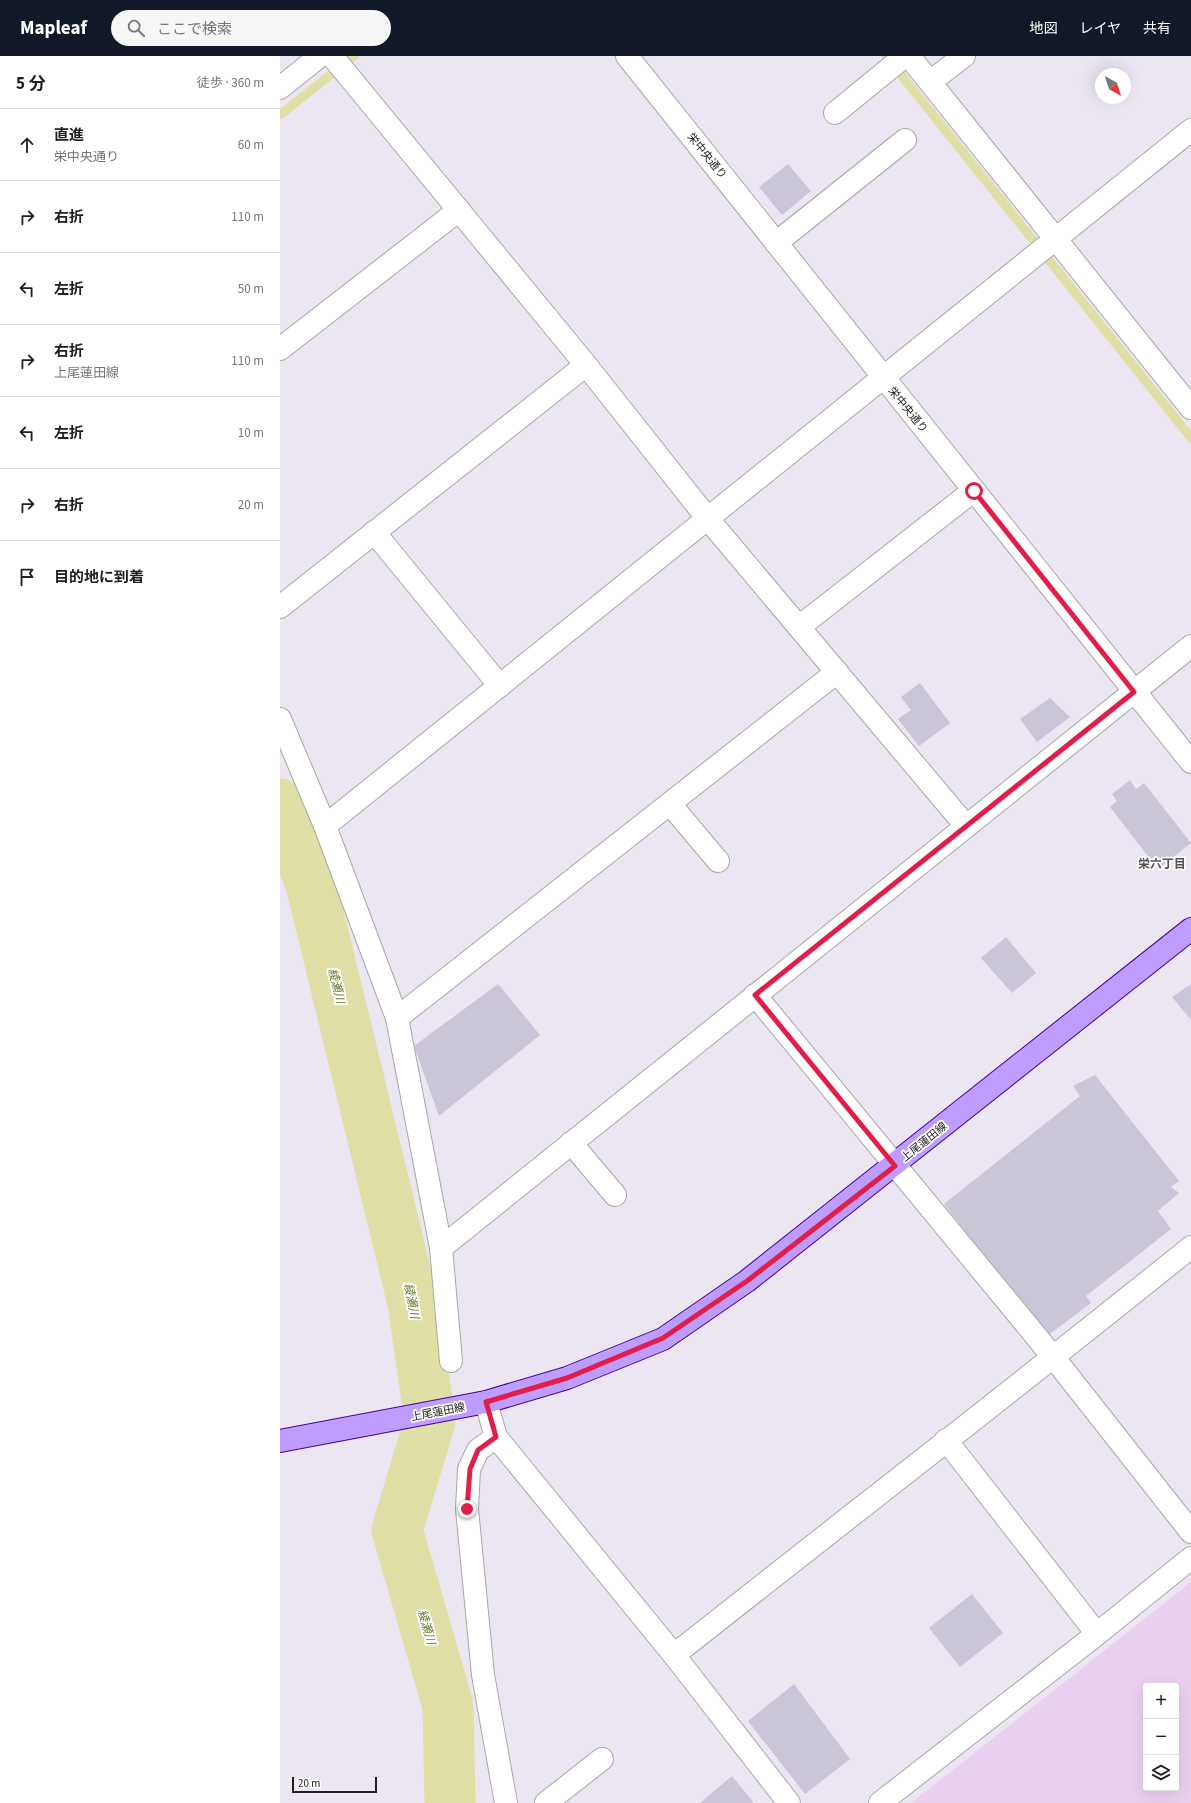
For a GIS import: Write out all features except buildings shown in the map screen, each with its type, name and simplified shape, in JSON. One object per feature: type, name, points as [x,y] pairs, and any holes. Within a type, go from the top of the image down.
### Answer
[{"type":"main road","name":"上尾蓮田線","points":[[280,1441],[486,1402],[567,1378],[663,1338],[747,1281],[895,1166],[1191,929]]},
{"type":"street","points":[[280,88],[320,56]]},
{"type":"street","points":[[332,56],[586,365],[708,519],[966,826]]},
{"type":"street","name":"栄中央通り","points":[[627,56],[883,379],[1191,762]]},
{"type":"street","points":[[835,113],[905,56]]},
{"type":"street","points":[[909,56],[1055,239],[1188,399]]},
{"type":"street","points":[[930,82],[964,56]]},
{"type":"street","points":[[325,826],[1191,130]]},
{"type":"street","points":[[776,243],[905,140]]},
{"type":"street","points":[[280,349],[459,210]]},
{"type":"street","points":[[280,606],[586,365]]},
{"type":"street","points":[[799,627],[974,491]]},
{"type":"street","points":[[374,532],[500,686]]},
{"type":"street","points":[[441,1248],[1191,646]]},
{"type":"street","points":[[397,1018],[837,672]]},
{"type":"street","points":[[280,719],[325,826],[397,1018],[441,1248],[451,1361]]},
{"type":"street","points":[[670,804],[718,861]]},
{"type":"street","points":[[755,995],[1054,1358],[1191,1532]]},
{"type":"street","points":[[571,1143],[615,1195]]},
{"type":"street","points":[[674,1655],[946,1440],[1054,1358],[1191,1247]]},
{"type":"street","points":[[486,1402],[496,1437],[674,1655],[789,1803]]},
{"type":"street","points":[[496,1437],[478,1450],[470,1469],[467,1509],[483,1675],[506,1803]]},
{"type":"street","points":[[946,1440],[1097,1634]]},
{"type":"street","points":[[880,1803],[1097,1634],[1191,1558]]},
{"type":"street","points":[[546,1803],[602,1759]]},
{"type":"shaded area","points":[[1191,1582],[1191,1803],[911,1803]]},
{"type":"waterway","points":[[280,115],[354,56]]},
{"type":"waterway","points":[[886,56],[1191,438]]},
{"type":"waterway","name":"綾瀬川","points":[[280,804],[311,884],[413,1303],[430,1421],[397,1530],[448,1706],[450,1803]]},
{"type":"district","name":"栄六丁目","points":[[1162,864]]},
{"type":"route","points":[[467,1509],[470,1469],[478,1450],[496,1437],[486,1402],[567,1378],[663,1338],[747,1281],[895,1166],[755,995],[1134,692],[974,491]]}]
